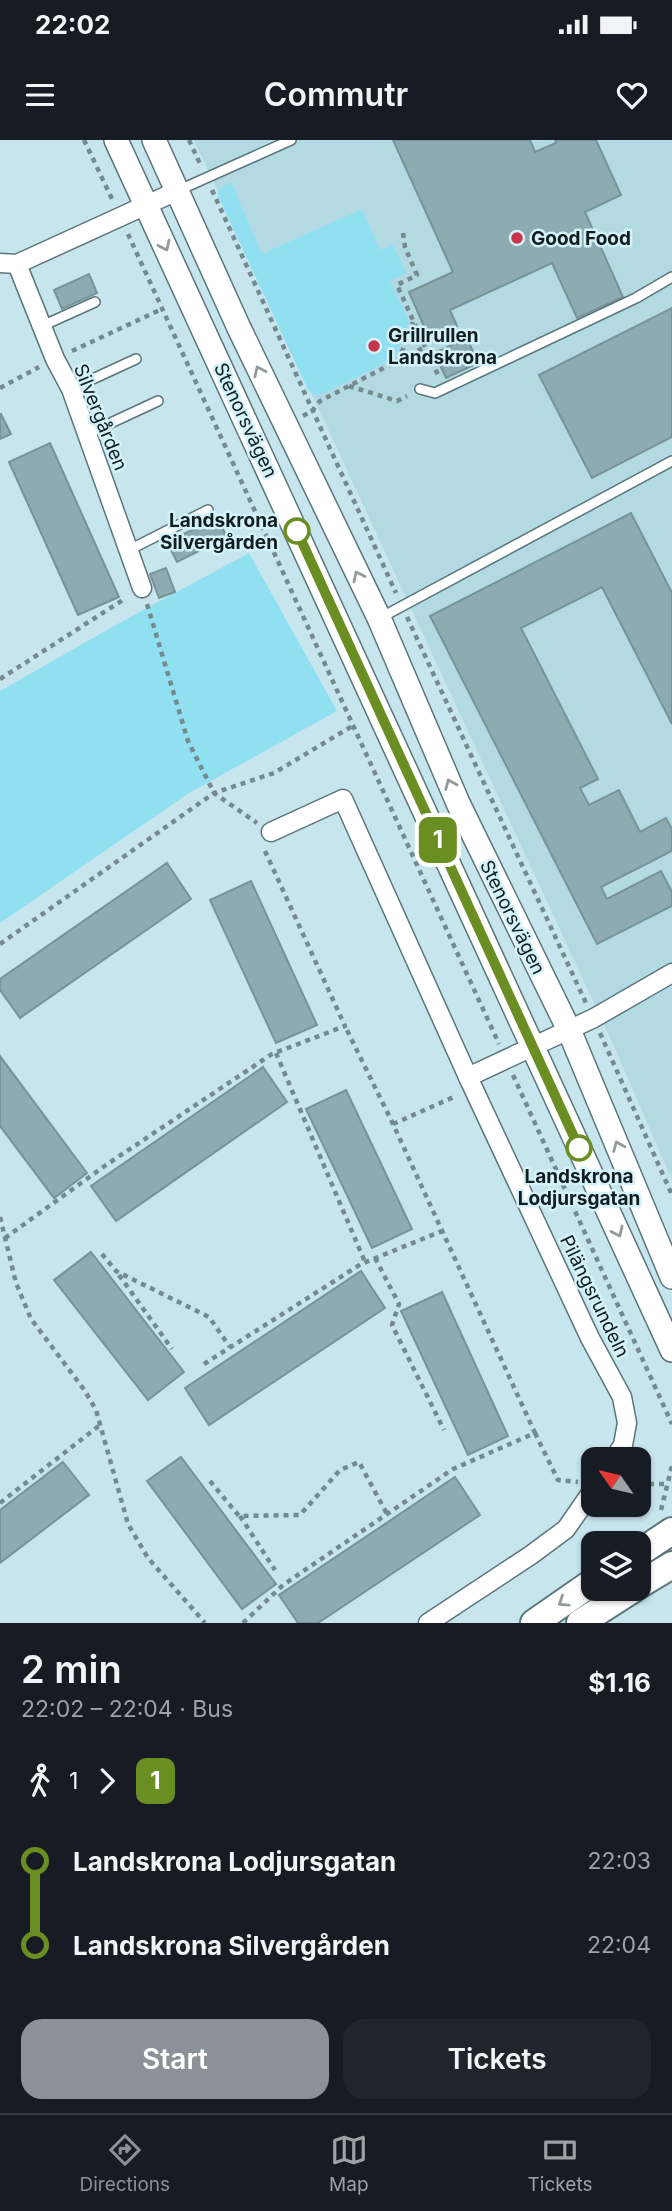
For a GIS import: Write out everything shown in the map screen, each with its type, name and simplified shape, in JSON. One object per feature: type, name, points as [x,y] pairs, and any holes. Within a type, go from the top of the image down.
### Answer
[{"type":"main road","points":[[651,1545],[670,1533]]},
{"type":"main road","points":[[651,1578],[672,1565]]},
{"type":"main road","points":[[534,1623],[581,1590]]},
{"type":"main road","points":[[580,1623],[614,1601]]},
{"type":"street","name":"Stenorsvägen","points":[[116,140],[672,1350]]},
{"type":"street","name":"Stenorsvägen","points":[[154,140],[279,414],[379,618],[458,803],[569,1030],[672,1277]]},
{"type":"street","name":"Silvergården","points":[[142,587],[71,390],[9,263],[177,191]]},
{"type":"street","name":"Pilängsrundeln","points":[[271,832],[343,799],[470,1082],[590,1338],[622,1397],[627,1423],[622,1447]]},
{"type":"street","points":[[470,1082],[505,1058],[594,1018],[672,973]]},
{"type":"street","points":[[428,1623],[566,1529],[581,1498]]},
{"type":"lane","points":[[177,191],[291,140]]},
{"type":"lane","points":[[420,389],[435,393],[636,299],[672,277]]},
{"type":"lane","points":[[42,326],[95,302]]},
{"type":"lane","points":[[71,390],[136,359]]},
{"type":"lane","points":[[87,434],[158,401]]},
{"type":"lane","points":[[379,618],[672,461]]},
{"type":"lane","points":[[129,550],[208,510]]},
{"type":"path","points":[[84,140],[229,450],[672,1424]]},
{"type":"path","points":[[189,140],[402,607],[594,1018],[672,1195]]},
{"type":"path","points":[[403,233],[405,247],[417,275],[397,285],[445,388]]},
{"type":"path","points":[[0,388],[162,309]]},
{"type":"path","points":[[399,360],[413,322]]},
{"type":"path","points":[[312,411],[320,401],[425,347]]},
{"type":"path","points":[[349,386],[397,401],[420,389]]},
{"type":"path","points":[[0,679],[142,587],[188,741],[214,793],[271,832],[264,848],[535,1433],[558,1480],[581,1485]]},
{"type":"path","points":[[0,944],[214,793],[274,773],[354,725]]},
{"type":"path","points":[[5,1238],[106,1165],[276,1053],[345,1026]]},
{"type":"path","points":[[276,1053],[365,1262]]},
{"type":"path","points":[[393,1124],[470,1082]]},
{"type":"path","points":[[0,1217],[16,1283],[31,1319],[96,1410],[128,1524],[148,1558],[205,1623]]},
{"type":"path","points":[[204,1364],[365,1262],[442,1231]]},
{"type":"path","points":[[102,1254],[172,1349]]},
{"type":"path","points":[[375,1258],[399,1304],[392,1325],[444,1430]]},
{"type":"path","points":[[116,1271],[209,1317],[230,1347]]},
{"type":"path","points":[[0,1503],[100,1425]]},
{"type":"path","points":[[243,1623],[283,1585],[453,1469],[535,1433]]},
{"type":"path","points":[[239,1516],[300,1515],[341,1470],[359,1462],[387,1514]]},
{"type":"path","points":[[670,1533],[659,1517],[672,1466]]},
{"type":"path","points":[[211,1481],[239,1516],[275,1570]]},
{"type":"path","points":[[651,1484],[668,1484]]},
{"type":"shaded area","points":[[194,140],[672,140],[672,1180],[612,1042]]},
{"type":"shaded area","points":[[231,182],[262,254],[362,209],[380,250],[393,245],[406,273],[390,281],[409,322],[398,351],[389,361],[322,394],[316,395],[308,390],[218,196],[219,189]]},
{"type":"shaded area","points":[[249,553],[337,711],[189,793],[0,923],[0,691]]},
{"type":"building","name":"Good Food","points":[[393,140],[530,140],[535,152],[556,143],[555,140],[596,140],[621,195],[585,212],[623,297],[577,318],[552,263],[450,310],[457,326],[429,338],[409,292],[453,272]]},
{"type":"building","points":[[89,274],[97,293],[62,309],[54,290]]},
{"type":"building","points":[[672,308],[672,437],[592,478],[539,375]]},
{"type":"building","points":[[467,338],[478,363],[446,378],[434,353]]},
{"type":"building","points":[[0,415],[11,434],[0,439]]},
{"type":"building","points":[[50,443],[119,597],[78,615],[9,462]]},
{"type":"building","points":[[631,513],[672,593],[672,724],[602,587],[521,628],[598,779],[580,788],[589,805],[619,790],[640,832],[666,818],[672,829],[672,851],[601,887],[607,899],[661,871],[672,892],[672,906],[597,944],[430,616]]},
{"type":"building","points":[[217,518],[227,537],[177,562],[167,542]]},
{"type":"building","points":[[166,568],[175,592],[159,598],[150,574]]},
{"type":"building","points":[[167,863],[191,899],[20,1018],[0,990],[0,979]]},
{"type":"building","points":[[251,881],[317,1025],[276,1043],[210,900]]},
{"type":"building","points":[[0,1056],[87,1173],[54,1198],[0,1126]]},
{"type":"building","points":[[263,1067],[287,1102],[116,1221],[91,1186]]},
{"type":"building","points":[[346,1090],[412,1229],[372,1248],[306,1109]]},
{"type":"building","points":[[91,1252],[184,1372],[148,1400],[54,1280]]},
{"type":"building","points":[[361,1271],[385,1308],[209,1425],[185,1388]]},
{"type":"building","points":[[442,1292],[508,1436],[468,1455],[401,1311]]},
{"type":"building","points":[[181,1457],[276,1584],[242,1609],[147,1481]]},
{"type":"building","points":[[63,1462],[89,1495],[0,1563],[0,1510]]},
{"type":"building","points":[[455,1477],[480,1515],[318,1623],[298,1623],[279,1595]]},
{"type":"bus line","name":"1","points":[[297,531],[579,1148]]},
{"type":"place","name":"Good Food","points":[[517,238]]},
{"type":"place","name":"Grillrullen Landskrona","points":[[374,346]]},
{"type":"place","name":"Landskrona Silvergården","points":[[297,531]]},
{"type":"place","name":"Landskrona Lodjursgatan","points":[[579,1148]]}]
